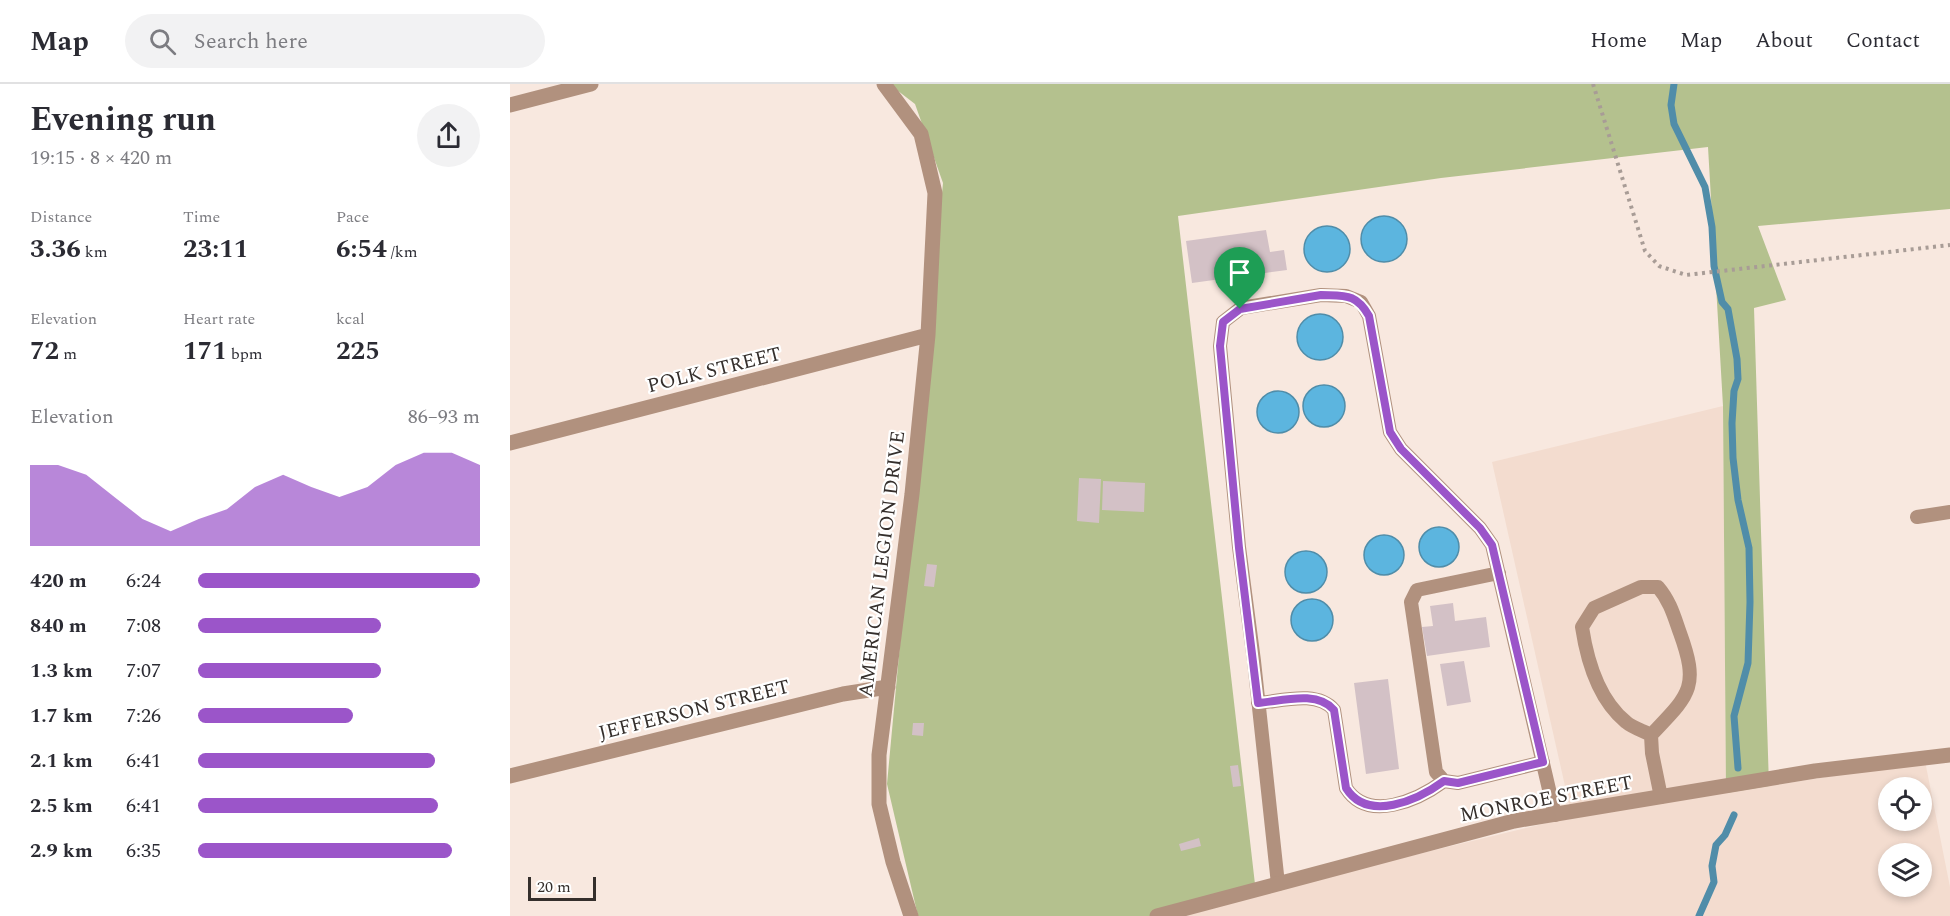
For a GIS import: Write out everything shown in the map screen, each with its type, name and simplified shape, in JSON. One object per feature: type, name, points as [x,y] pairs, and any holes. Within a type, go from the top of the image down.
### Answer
[{"type":"street","points":[[510,105],[591,84]]},
{"type":"street","name":"AMERICAN LEGION DRIVE","points":[[884,84],[921,134],[935,193],[928,335],[912,494],[879,755],[879,804],[893,862],[911,916]]},
{"type":"street","name":"POLK STREET","points":[[510,442],[928,335]]},
{"type":"street","name":"JEFFERSON STREET","points":[[510,776],[843,694],[888,687]]},
{"type":"street","name":"MONROE STREET","points":[[1157,916],[1514,821],[1815,771],[1950,755]]},
{"type":"lane","points":[[1278,884],[1239,548],[1220,346],[1223,322],[1240,309],[1321,295],[1346,296],[1361,302],[1369,316],[1390,432],[1401,449],[1480,528],[1492,545],[1555,815]]},
{"type":"lane","points":[[1917,517],[1950,512]]},
{"type":"lane","points":[[1499,573],[1417,590],[1412,602],[1436,772],[1444,781],[1458,783],[1543,762]]},
{"type":"lane","points":[[1651,735],[1626,722],[1602,693],[1585,650],[1582,627],[1594,608],[1641,587],[1658,587],[1669,600],[1689,659],[1691,682],[1682,702],[1651,735],[1652,753],[1661,796]]},
{"type":"lane","points":[[1258,703],[1316,698],[1328,703],[1334,710],[1346,788],[1353,799],[1365,806],[1381,807],[1422,796],[1444,781]]},
{"type":"path","points":[[1593,84],[1645,251],[1659,266],[1686,275],[1700,274],[1950,245]]},
{"type":"shaded area","points":[[1723,406],[1726,793],[1925,761],[1928,777],[1878,777],[1878,831],[1932,831],[1932,796],[1950,887],[1950,916],[1172,916],[1256,893],[1572,817],[1492,462]]},
{"type":"green space","points":[[889,84],[1950,84],[1950,209],[1758,226],[1786,300],[1754,308],[1769,786],[1726,793],[1723,406],[1708,147],[1441,178],[1178,216],[1256,893],[1172,916],[918,916],[887,784],[943,183],[915,104]]},
{"type":"water","points":[[1384,216],[1400,223],[1407,239],[1400,255],[1384,262],[1368,255],[1361,239],[1368,223]]},
{"type":"water","points":[[1327,226],[1343,233],[1350,249],[1343,265],[1327,272],[1311,265],[1304,249],[1311,233]]},
{"type":"water","points":[[1320,314],[1336,321],[1343,337],[1336,353],[1320,360],[1304,353],[1297,337],[1304,321]]},
{"type":"water","points":[[1324,385],[1339,391],[1345,406],[1339,421],[1324,427],[1309,421],[1303,406],[1309,391]]},
{"type":"water","points":[[1278,391],[1293,397],[1299,412],[1293,427],[1278,433],[1263,427],[1257,412],[1263,397]]},
{"type":"water","points":[[1439,527],[1453,533],[1459,547],[1453,561],[1439,567],[1425,561],[1419,547],[1425,533]]},
{"type":"water","points":[[1384,535],[1398,541],[1404,555],[1398,569],[1384,575],[1370,569],[1364,555],[1370,541]]},
{"type":"water","points":[[1306,551],[1321,557],[1327,572],[1321,587],[1306,593],[1291,587],[1285,572],[1291,557]]},
{"type":"water","points":[[1312,599],[1327,605],[1333,620],[1327,635],[1312,641],[1297,635],[1291,620],[1297,605]]},
{"type":"building","points":[[1266,230],[1270,252],[1284,250],[1287,270],[1192,283],[1186,241]]},
{"type":"building","points":[[1079,478],[1101,479],[1099,523],[1077,521]]},
{"type":"building","points":[[1103,481],[1145,483],[1144,512],[1102,510]]},
{"type":"building","points":[[927,564],[937,565],[934,587],[924,586]]},
{"type":"building","points":[[1453,603],[1455,621],[1486,617],[1490,647],[1427,656],[1422,627],[1433,626],[1430,606]]},
{"type":"building","points":[[1464,661],[1471,702],[1447,706],[1440,664]]},
{"type":"building","points":[[1388,679],[1399,769],[1366,774],[1354,683]]},
{"type":"building","points":[[913,723],[924,723],[923,736],[912,735]]},
{"type":"building","points":[[1238,765],[1241,786],[1233,787],[1230,766]]},
{"type":"building","points":[[1199,838],[1201,846],[1181,851],[1179,844]]},
{"type":"waterway","points":[[1674,84],[1671,105],[1674,124],[1705,187],[1712,227],[1714,266],[1722,302],[1728,309],[1737,359],[1738,379],[1734,391],[1732,423],[1733,458],[1738,500],[1749,548],[1750,602],[1748,663],[1734,716],[1738,768]]},
{"type":"waterway","points":[[1699,916],[1714,882],[1712,866],[1716,845],[1725,835],[1734,815]]},
{"type":"route","points":[[1321,295],[1346,296],[1361,302],[1369,316],[1390,432],[1401,449],[1480,528],[1492,545],[1543,762],[1458,783],[1444,781],[1422,796],[1381,807],[1365,806],[1353,799],[1346,788],[1334,710],[1328,703],[1316,698],[1258,703],[1239,548],[1220,346],[1223,322],[1240,309],[1321,295]]}]
